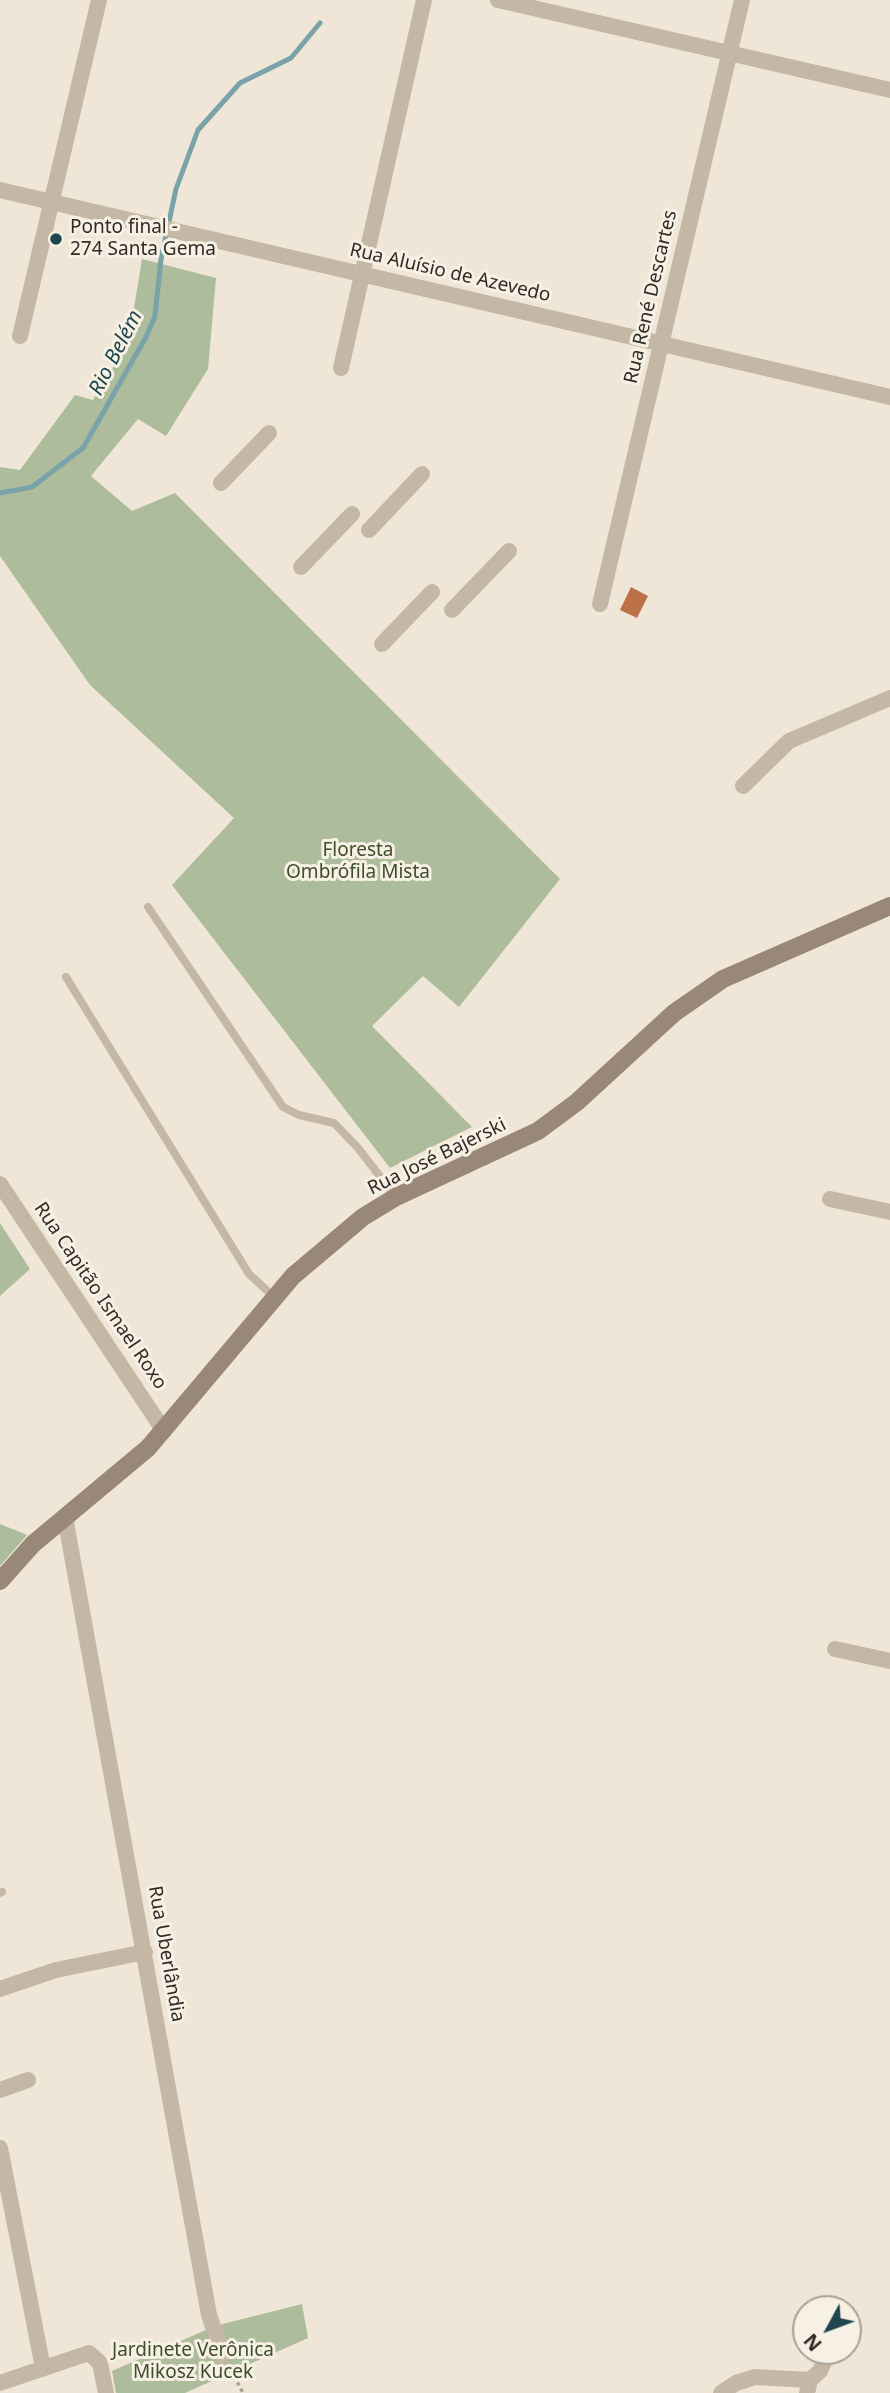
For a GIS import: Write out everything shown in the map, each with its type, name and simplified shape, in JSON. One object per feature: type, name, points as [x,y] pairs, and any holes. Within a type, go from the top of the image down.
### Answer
[{"type":"main road","name":"Rua José Bajerski","points":[[0,1581],[33,1544],[129,1465],[164,1431],[275,1298],[317,1253],[363,1217],[396,1197],[538,1131],[577,1102],[674,1013],[723,979],[890,906]]},
{"type":"street","points":[[20,337],[99,0]]},
{"type":"street","points":[[341,368],[424,0]]},
{"type":"street","points":[[498,0],[890,90]]},
{"type":"street","name":"Rua René Descartes","points":[[600,604],[742,0]]},
{"type":"street","name":"Rua Aluísio de Azevedo","points":[[0,190],[890,397]]},
{"type":"street","points":[[221,483],[269,433]]},
{"type":"street","points":[[369,530],[422,474]]},
{"type":"street","points":[[301,567],[352,514]]},
{"type":"street","points":[[452,610],[509,551]]},
{"type":"street","points":[[382,643],[432,592]]},
{"type":"street","points":[[743,786],[795,738],[890,698]]},
{"type":"street","name":"Rua Capitão Ismael Roxo","points":[[0,1184],[164,1431]]},
{"type":"street","points":[[830,1199],[890,1212]]},
{"type":"street","name":"Rua Uberlândia","points":[[65,1517],[209,2315],[223,2356]]},
{"type":"street","points":[[835,1649],[890,1661]]},
{"type":"street","points":[[0,1989],[56,1970],[145,1952]]},
{"type":"street","points":[[0,2090],[28,2080]]},
{"type":"street","points":[[0,2148],[8,2230],[43,2368]]},
{"type":"street","points":[[0,2383],[84,2353],[94,2355],[100,2363],[106,2393]]},
{"type":"street","points":[[722,2393],[736,2382],[755,2377],[809,2386],[823,2365]]},
{"type":"lane","points":[[148,907],[283,1107],[299,1115],[334,1123],[358,1148],[396,1197]]},
{"type":"lane","points":[[66,976],[249,1274],[275,1298]]},
{"type":"path","points":[[223,2356],[243,2393]]},
{"type":"green space","name":"Floresta Ombrófila Mista","points":[[142,259],[216,278],[208,369],[166,436],[138,419],[91,476],[132,511],[175,493],[560,879],[459,1007],[423,976],[372,1026],[472,1127],[390,1168],[172,885],[234,818],[90,685],[0,556],[0,467],[20,470],[75,395],[93,400],[120,356],[133,314]]},
{"type":"green space","points":[[0,1223],[30,1269],[0,1296]]},
{"type":"green space","points":[[0,1524],[27,1535],[0,1566]]},
{"type":"green space","name":"Jardinete Verônica Mikosz Kucek","points":[[302,2304],[308,2338],[185,2393],[116,2393],[112,2371],[215,2326]]},
{"type":"building","points":[[631,587],[648,596],[637,618],[620,610]]},
{"type":"waterway","name":"Rio Belém","points":[[0,493],[32,487],[83,448],[146,337],[155,316],[161,259],[176,189],[198,130],[240,83],[291,58],[320,23]]},
{"type":"place","name":"Ponto final - 274 Santa Gema","points":[[56,239]]}]
